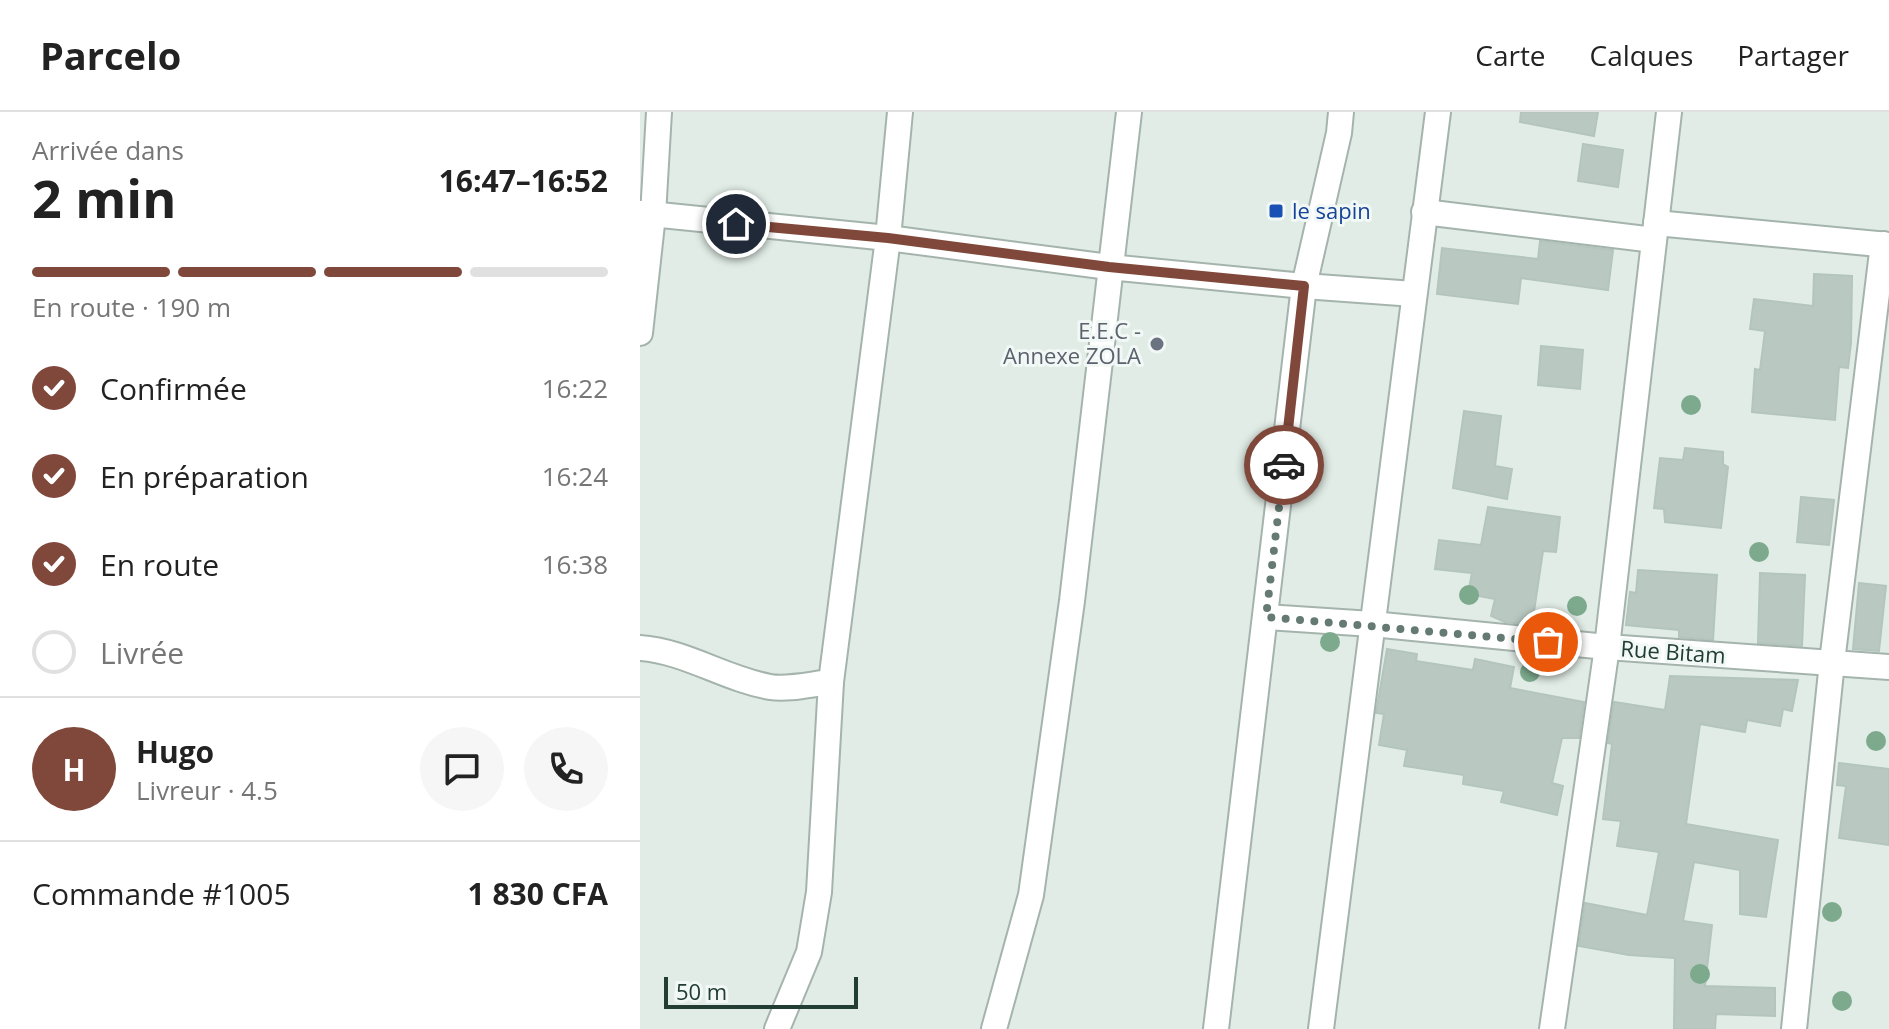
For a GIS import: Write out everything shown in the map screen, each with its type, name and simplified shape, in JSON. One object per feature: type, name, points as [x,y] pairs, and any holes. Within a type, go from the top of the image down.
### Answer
[{"type":"street","points":[[640,333],[647,214],[659,112]]},
{"type":"street","points":[[777,1029],[809,952],[819,892],[831,682],[888,238],[900,112]]},
{"type":"street","points":[[994,1029],[1031,895],[1072,601],[1129,112]]},
{"type":"street","points":[[1216,1029],[1304,286],[1339,133],[1341,112]]},
{"type":"street","points":[[1321,1029],[1438,112]]},
{"type":"street","points":[[1552,1029],[1607,647],[1669,112]]},
{"type":"street","points":[[1424,212],[1655,232],[1886,245],[1832,662],[1794,1029]]},
{"type":"street","points":[[647,214],[888,238],[1109,267],[1414,294]]},
{"type":"street","name":"Rue Bitam","points":[[1266,617],[1607,647],[1889,667]]},
{"type":"street","points":[[640,648],[663,649],[723,675],[773,688],[831,682]]},
{"type":"building","points":[[1521,112],[1598,112],[1594,136],[1520,122]]},
{"type":"building","points":[[1583,144],[1623,150],[1618,187],[1578,181]]},
{"type":"building","points":[[1540,241],[1613,250],[1608,290],[1521,278],[1518,304],[1437,294],[1442,248],[1538,259]]},
{"type":"building","points":[[1814,274],[1852,276],[1851,343],[1848,368],[1839,367],[1835,420],[1752,412],[1755,369],[1760,370],[1765,331],[1750,329],[1754,299],[1813,306]]},
{"type":"building","points":[[1541,346],[1583,350],[1580,389],[1538,385]]},
{"type":"building","points":[[1464,411],[1501,416],[1495,466],[1512,469],[1507,499],[1453,488]]},
{"type":"building","points":[[1685,448],[1723,452],[1723,464],[1728,467],[1721,528],[1665,522],[1664,509],[1654,508],[1660,458],[1683,460]]},
{"type":"building","points":[[1801,497],[1834,500],[1829,545],[1797,542]]},
{"type":"building","points":[[1488,507],[1560,517],[1556,552],[1543,551],[1532,625],[1505,622],[1491,616],[1495,599],[1468,594],[1472,573],[1435,569],[1439,540],[1481,545]]},
{"type":"building","points":[[1638,570],[1717,575],[1713,640],[1679,637],[1679,630],[1626,625],[1630,592],[1636,593]]},
{"type":"building","points":[[1760,573],[1805,575],[1802,646],[1758,643]]},
{"type":"building","points":[[1859,583],[1886,586],[1879,651],[1853,649]]},
{"type":"building","points":[[1387,649],[1417,654],[1416,661],[1473,670],[1475,659],[1514,667],[1510,688],[1584,702],[1579,738],[1562,738],[1552,783],[1563,786],[1557,815],[1501,802],[1504,791],[1463,784],[1464,775],[1404,766],[1407,750],[1379,745],[1384,714],[1376,713]]},
{"type":"building","points":[[1670,676],[1798,680],[1792,711],[1783,709],[1780,726],[1747,720],[1745,732],[1700,724],[1686,824],[1778,840],[1766,917],[1740,914],[1740,870],[1694,862],[1683,921],[1712,925],[1705,986],[1775,988],[1775,1016],[1716,1014],[1715,1029],[1674,1029],[1675,958],[1629,955],[1579,946],[1585,903],[1647,915],[1659,852],[1617,846],[1621,821],[1603,819],[1612,744],[1608,743],[1614,702],[1665,710]]},
{"type":"building","points":[[1839,763],[1889,769],[1889,845],[1839,838],[1846,786],[1837,785]]},
{"type":"way so far","points":[[1284,465],[1266,617],[1548,642]]},
{"type":"place","name":"le sapin","points":[[1276,211]]},
{"type":"place","name":"E.E.C - Annexe ZOLA","points":[[1157,344]]},
{"type":"route","points":[[736,224],[888,238],[1109,267],[1304,286],[1284,465]]}]
